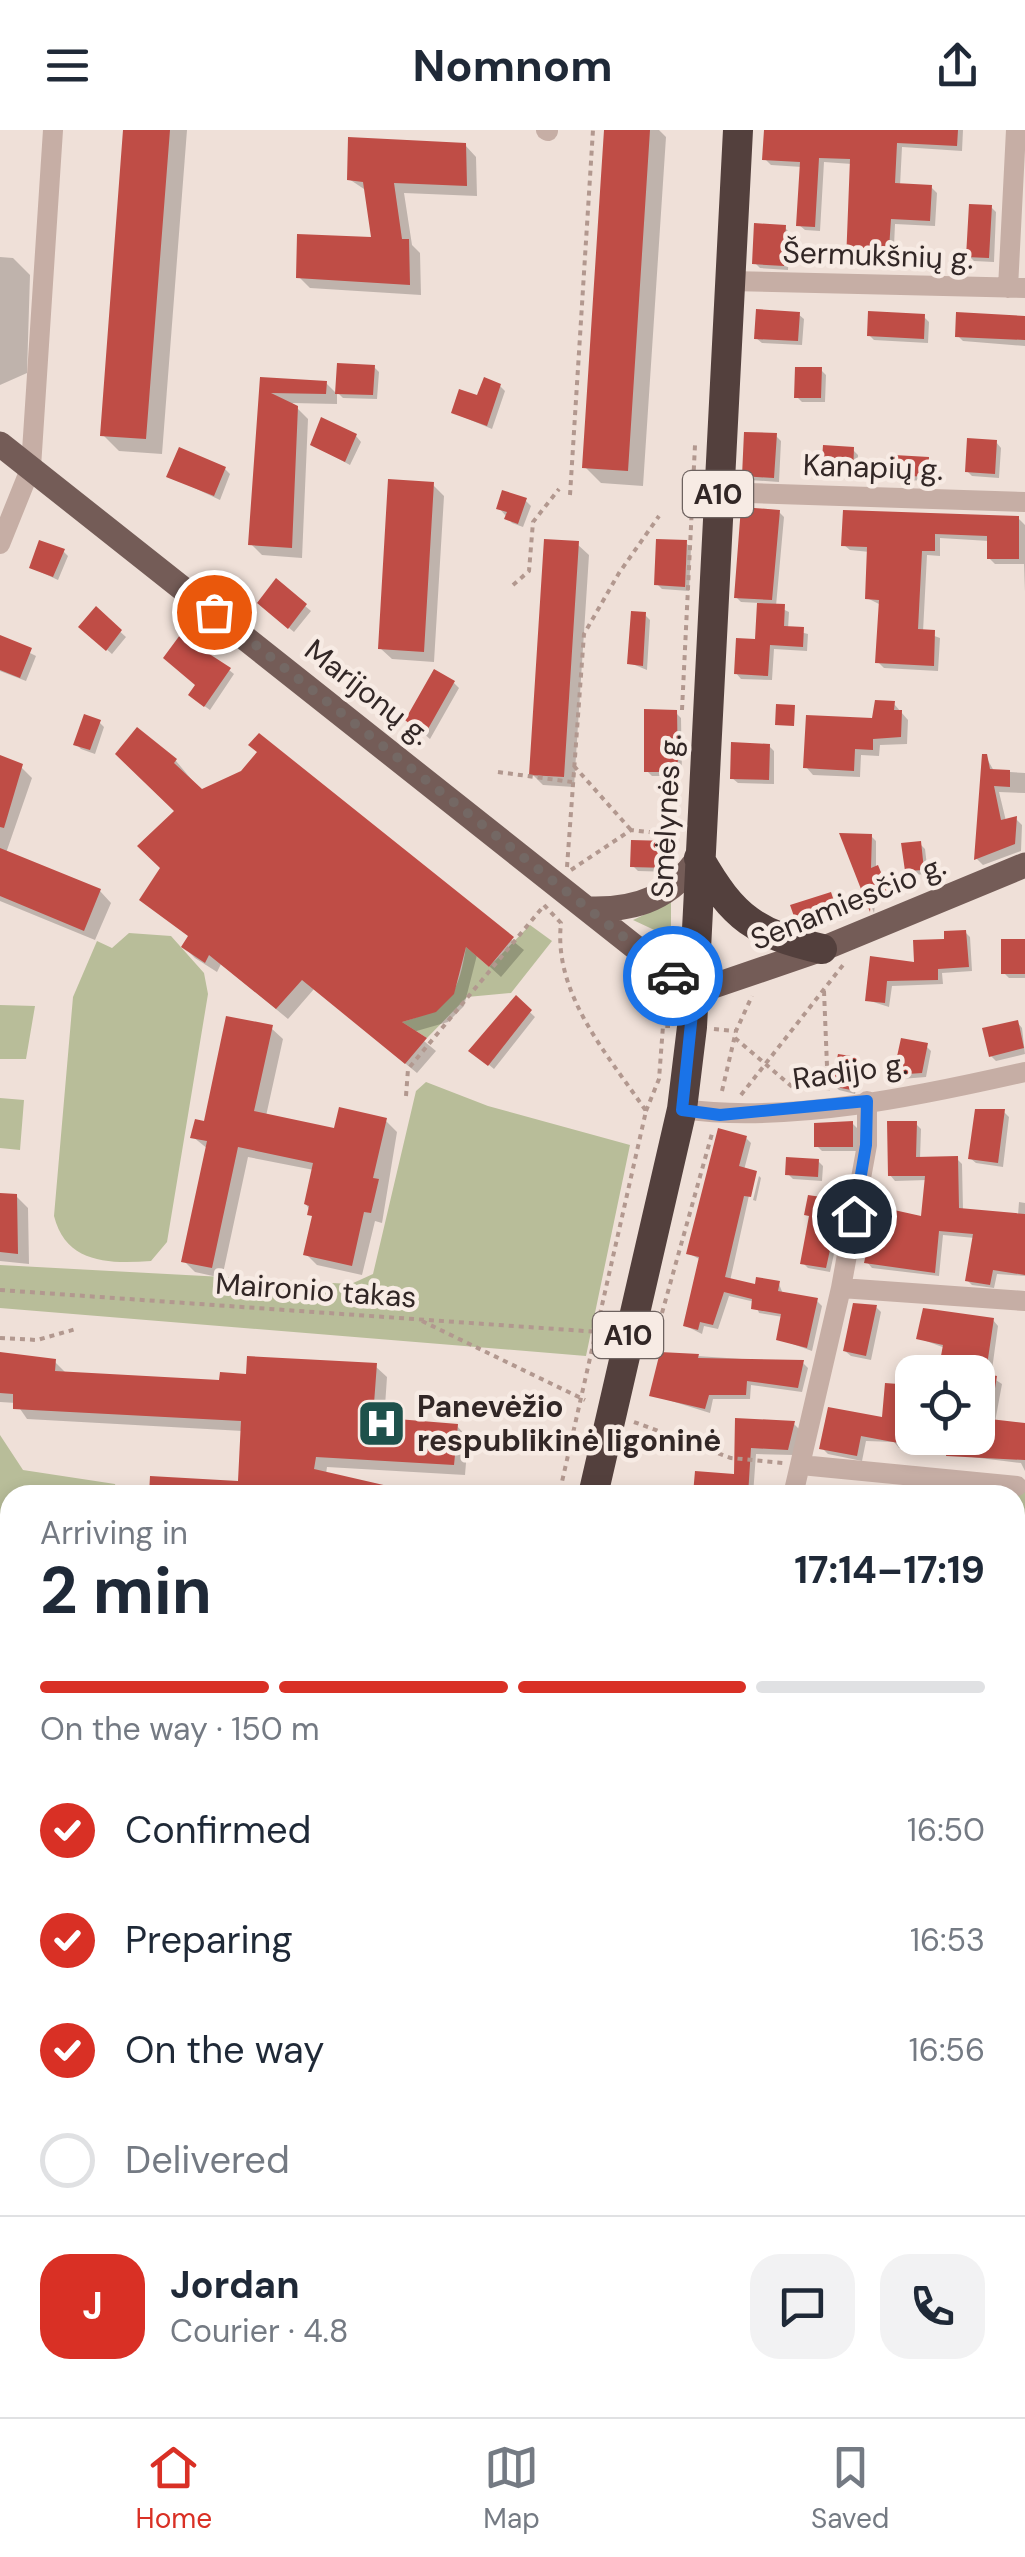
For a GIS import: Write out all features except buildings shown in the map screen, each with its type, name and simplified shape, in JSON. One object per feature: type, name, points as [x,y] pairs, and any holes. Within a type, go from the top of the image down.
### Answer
[{"type":"highway","name":"Smėlynės g.","points":[[595,1485],[682,1110],[694,994],[738,130]]},
{"type":"highway","points":[[699,846],[733,910],[756,929],[836,953]]},
{"type":"main road","name":"Marijonų g.","points":[[0,444],[694,994]]},
{"type":"main road","points":[[591,909],[618,910],[648,902],[678,882],[699,846]]},
{"type":"main road","name":"Senamiesčio g.","points":[[694,994],[836,953],[1025,865]]},
{"type":"street","points":[[0,544],[30,467],[52,130]]},
{"type":"street","points":[[1016,130],[1020,169],[1017,288]]},
{"type":"street","name":"Šermukšnių g.","points":[[730,281],[1017,288]]},
{"type":"street","name":"Kanapių g.","points":[[718,492],[1025,502]]},
{"type":"street","name":"Radijo g.","points":[[682,1110],[725,1114],[824,1107],[1025,1072]]},
{"type":"street","points":[[796,1485],[840,1288],[866,1145],[867,1101]]},
{"type":"street","points":[[840,1288],[1025,1301]]},
{"type":"street","points":[[801,1465],[1008,1485]]},
{"type":"path","points":[[570,495],[593,130]]},
{"type":"path","points":[[513,585],[529,571],[533,522],[560,489]]},
{"type":"path","points":[[631,830],[566,872],[584,634],[619,572],[660,516]]},
{"type":"path","points":[[574,766],[631,830],[699,846]]},
{"type":"path","points":[[498,772],[572,782]]},
{"type":"path","points":[[406,1096],[408,1069],[559,885]]},
{"type":"path","points":[[542,908],[561,922],[558,946],[577,1009],[646,1111],[561,1485]]},
{"type":"path","points":[[824,1107],[824,989],[836,953]]},
{"type":"path","points":[[725,1114],[824,989]]},
{"type":"path","points":[[735,1038],[824,1107]]},
{"type":"path","name":"Maironio takas","points":[[0,1290],[629,1334]]},
{"type":"path","points":[[418,1319],[611,1412],[731,1458],[801,1465]]},
{"type":"path","points":[[0,1338],[36,1340],[76,1329]]},
{"type":"green space","points":[[671,902],[671,927],[665,935],[633,920]]},
{"type":"green space","points":[[530,925],[552,941],[511,993],[467,997],[427,1038],[402,1022],[431,1011],[449,998],[466,947],[489,967]]},
{"type":"green space","points":[[129,933],[171,936],[204,973],[208,994],[167,1242],[151,1261],[120,1262],[79,1252],[68,1244],[54,1216],[73,997],[97,941],[112,948]]},
{"type":"green space","points":[[0,1005],[35,1006],[26,1059],[0,1059]]},
{"type":"green space","points":[[426,1082],[488,1106],[630,1145],[586,1356],[0,1308],[0,1265],[351,1284],[373,1274],[416,1091]]},
{"type":"green space","points":[[0,1098],[24,1100],[20,1150],[0,1148]]},
{"type":"green space","points":[[0,1435],[23,1470],[115,1485],[0,1485]]},
{"type":"way so far","points":[[214,612],[673,976]]},
{"type":"place","name":"Panevėžio respublikinė ligoninė","points":[[382,1423]]},
{"type":"route","points":[[673,976],[694,994],[682,1110],[720,1115],[794,1111],[867,1101],[866,1145],[854,1216]]}]
